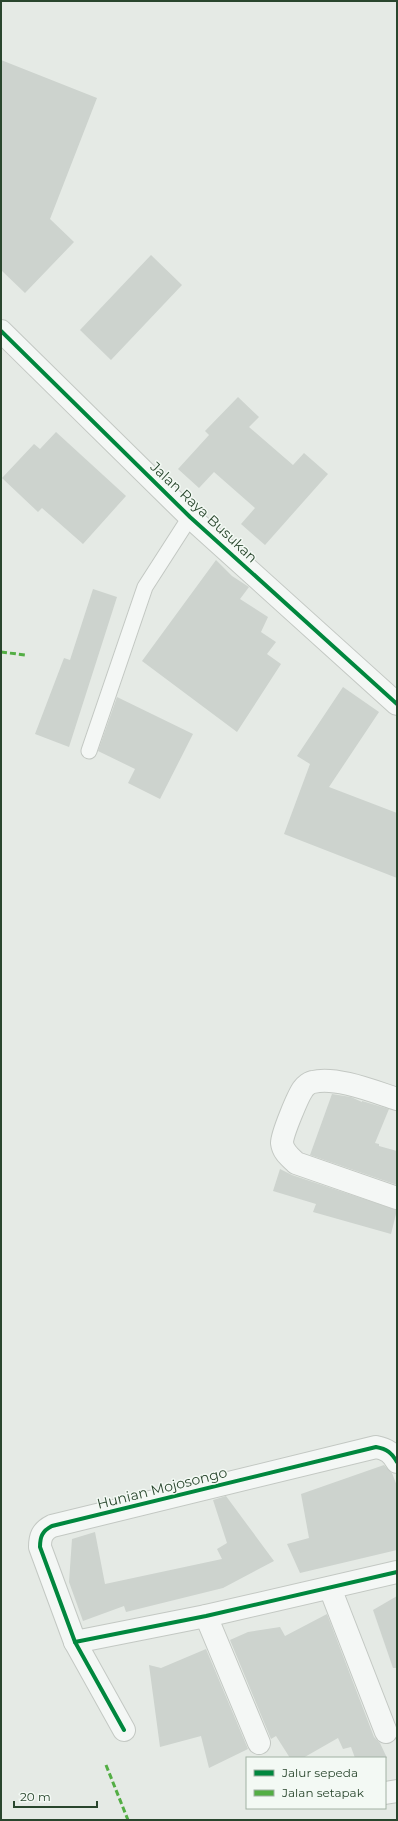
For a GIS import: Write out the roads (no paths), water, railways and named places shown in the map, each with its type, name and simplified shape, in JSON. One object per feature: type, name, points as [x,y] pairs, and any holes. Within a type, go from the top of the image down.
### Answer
[{"type":"street","name":"Jalan Raya Busukan","points":[[1,331],[190,517],[397,704]]},
{"type":"street","points":[[397,1099],[350,1084],[324,1081],[312,1082],[304,1088],[286,1126],[282,1142],[286,1152],[296,1163],[397,1198]]},
{"type":"street","name":"Hunian Mojosongo","points":[[124,1730],[75,1642],[40,1548],[40,1538],[45,1530],[52,1526],[376,1447],[384,1448],[392,1454],[397,1462]]},
{"type":"street","points":[[75,1642],[206,1616],[397,1572]]},
{"type":"street","points":[[330,1588],[386,1732]]},
{"type":"street","points":[[206,1616],[259,1743]]},
{"type":"street","points":[[386,1793],[397,1791]]},
{"type":"lane","points":[[89,751],[146,587],[190,517]]}]
